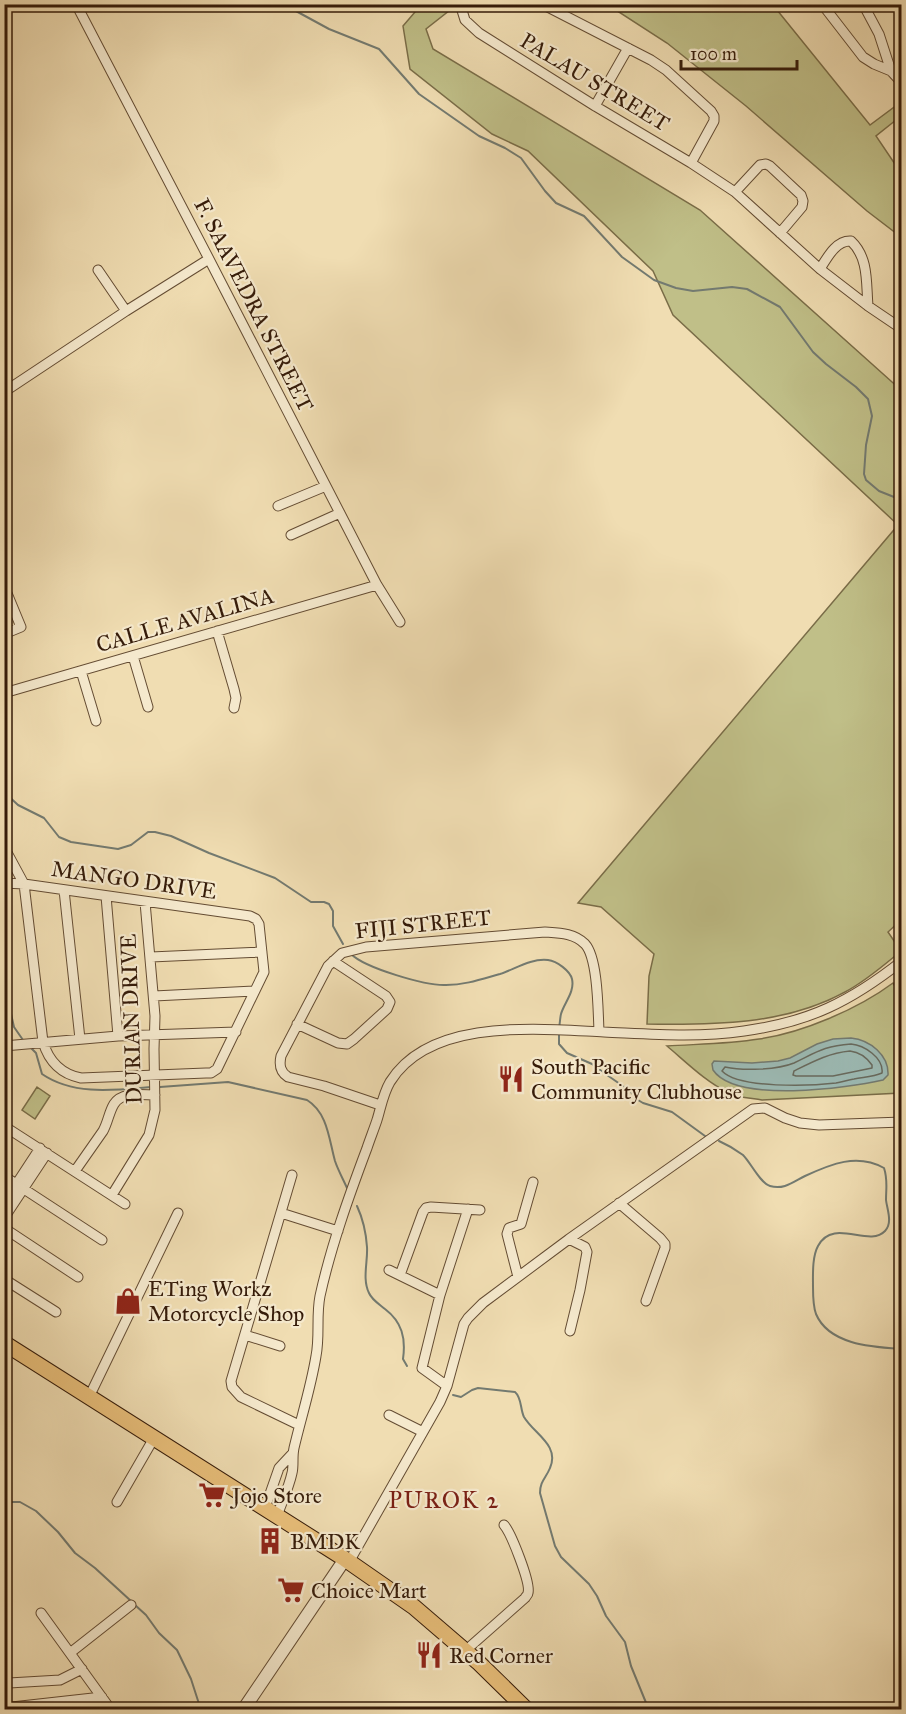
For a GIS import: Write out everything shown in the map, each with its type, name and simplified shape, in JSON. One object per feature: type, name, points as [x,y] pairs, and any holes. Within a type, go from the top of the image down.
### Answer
[{"type":"highway","points":[[4,1343],[347,1560],[414,1607],[465,1651],[527,1710]]},
{"type":"street","name":"F. SAAVEDRA STREET","points":[[76,4],[377,585],[400,622]]},
{"type":"street","name":"PALAU STREET","points":[[460,4],[465,20],[479,33],[735,192],[820,269],[902,329]]},
{"type":"street","name":"PALAU STREET","points":[[542,4],[660,65],[712,113],[714,121],[691,164]]},
{"type":"street","points":[[822,4],[863,57],[891,71]]},
{"type":"street","points":[[863,4],[879,34],[891,71],[902,83]]},
{"type":"street","points":[[595,106],[628,48]]},
{"type":"street","points":[[735,192],[760,165],[770,166],[801,195],[803,201],[802,207],[780,233]]},
{"type":"street","points":[[820,269],[840,243],[851,241],[859,249],[864,261],[868,306]]},
{"type":"street","points":[[4,392],[209,259]]},
{"type":"street","points":[[98,270],[126,311]]},
{"type":"street","points":[[278,506],[326,486]]},
{"type":"street","points":[[291,535],[340,513]]},
{"type":"street","name":"CALLE AVALINA","points":[[4,693],[377,585]]},
{"type":"street","points":[[4,634],[21,627],[6,591]]},
{"type":"street","points":[[217,631],[236,698],[234,708]]},
{"type":"street","points":[[133,656],[148,707]]},
{"type":"street","points":[[81,671],[96,721]]},
{"type":"street","points":[[4,847],[24,885],[43,1042],[47,1053],[60,1070],[81,1078],[215,1071],[264,972],[262,952],[151,957]]},
{"type":"street","name":"MANGO DRIVE","points":[[4,883],[250,916],[259,924],[262,952]]},
{"type":"street","points":[[64,890],[80,1039]]},
{"type":"street","points":[[106,896],[118,1036]]},
{"type":"street","name":"DURIAN DRIVE","points":[[112,1195],[149,1135],[155,1110],[154,996],[146,902]]},
{"type":"street","name":"FIJI STREET","points":[[380,1105],[288,1077],[280,1067],[281,1056],[324,973],[333,961],[348,950],[545,932],[563,933],[585,945],[590,954],[594,966],[599,1032]]},
{"type":"street","points":[[297,1024],[342,1049],[395,1002],[333,961]]},
{"type":"street","points":[[271,1512],[284,1495],[293,1472],[292,1453],[316,1357],[320,1298],[338,1231],[378,1117],[380,1105],[388,1084],[397,1072],[422,1052],[447,1040],[488,1031],[566,1029],[693,1035],[742,1032],[786,1023],[814,1015],[842,1002],[902,961]]},
{"type":"street","points":[[154,996],[254,991]]},
{"type":"street","points":[[4,1046],[118,1036],[236,1032]]},
{"type":"street","points":[[75,1172],[103,1131],[117,1100],[130,1095],[155,1095]]},
{"type":"street","points":[[245,1709],[347,1560],[423,1432],[447,1386],[461,1334],[468,1318],[483,1303],[619,1203],[753,1109],[765,1108],[794,1122],[809,1124],[902,1122]]},
{"type":"street","points":[[4,1126],[126,1204]]},
{"type":"street","points":[[4,1218],[20,1186],[43,1151]]},
{"type":"street","points":[[292,1175],[232,1373],[232,1387],[241,1397],[299,1425]]},
{"type":"street","points":[[4,1176],[102,1240]]},
{"type":"street","points":[[518,1277],[507,1234],[508,1228],[521,1224],[533,1182]]},
{"type":"street","points":[[4,1203],[20,1186]]},
{"type":"street","points":[[619,1203],[665,1244],[646,1301]]},
{"type":"street","points":[[400,1275],[426,1208],[480,1210]]},
{"type":"street","points":[[447,1386],[422,1368],[440,1295],[468,1209]]},
{"type":"street","points":[[89,1397],[178,1213]]},
{"type":"street","points":[[281,1213],[338,1231]]},
{"type":"street","points":[[4,1228],[78,1277]]},
{"type":"street","points":[[569,1239],[585,1247],[587,1252],[570,1331]]},
{"type":"street","points":[[389,1270],[440,1295]]},
{"type":"street","points":[[4,1279],[56,1312]]},
{"type":"street","points":[[245,1335],[280,1346]]},
{"type":"street","points":[[389,1414],[423,1432]]},
{"type":"street","points":[[117,1502],[154,1438]]},
{"type":"street","points":[[271,1512],[271,1490],[279,1467],[292,1453]]},
{"type":"street","points":[[271,1490],[284,1495]]},
{"type":"street","points":[[465,1651],[528,1593],[528,1584],[515,1543],[504,1525]]},
{"type":"street","points":[[70,1653],[131,1605]]},
{"type":"street","points":[[40,1613],[111,1710]]},
{"type":"street","points":[[9,1683],[60,1680],[82,1669]]},
{"type":"street","points":[[12,1707],[102,1697]]},
{"type":"shaded area","points":[[421,5],[452,5],[450,10],[426,29],[433,49],[700,210],[901,390],[902,919],[888,932],[901,951],[860,983],[822,1003],[774,1017],[749,1021],[647,1024],[649,976],[654,954],[601,907],[578,903],[898,525],[673,315],[653,271],[528,151],[492,134],[410,69],[403,26]]},
{"type":"shaded area","points":[[608,5],[773,5],[870,125],[901,102],[901,116],[876,136],[901,173],[901,237],[867,211],[746,106],[667,43]]},
{"type":"shaded area","points":[[893,983],[901,996],[901,1093],[762,1100],[741,1097],[712,1083],[667,1046],[747,1041],[776,1036],[811,1026],[847,1011]]},
{"type":"shaded area","points":[[37,1087],[50,1096],[35,1119],[22,1110]]},
{"type":"water","points":[[851,1038],[871,1045],[882,1055],[888,1075],[883,1080],[845,1087],[794,1091],[768,1090],[744,1087],[725,1081],[713,1070],[714,1061],[752,1063],[778,1061],[790,1058],[817,1044],[833,1039]]},
{"type":"waterway","points":[[283,4],[329,29],[379,49],[419,94],[479,136],[521,158],[556,203],[584,216],[622,257],[654,280],[693,291],[732,287],[747,289],[780,307],[813,352],[868,399],[872,416],[866,445],[864,474],[866,480],[879,491],[902,498]]},
{"type":"waterway","points":[[4,792],[18,805],[44,818],[59,837],[71,842],[118,849],[131,845],[148,832],[155,832],[171,836],[275,878],[311,902],[329,904],[333,911],[333,926],[343,944]]},
{"type":"waterway","points":[[351,954],[369,965],[396,975],[437,985],[480,980],[523,964],[542,960],[552,961],[566,970],[573,984],[561,1014],[559,1028]]},
{"type":"waterway","points":[[4,983],[14,1027],[23,1040]]},
{"type":"waterway","points":[[559,1033],[559,1044],[567,1053],[592,1064],[630,1091],[638,1100],[672,1112],[705,1136]]},
{"type":"waterway","points":[[31,1048],[36,1053],[42,1074],[68,1086],[96,1090],[152,1087]]},
{"type":"waterway","points":[[160,1087],[228,1082],[307,1100],[314,1105],[324,1119],[335,1161],[347,1188]]},
{"type":"waterway","points":[[719,1141],[743,1155],[763,1181],[775,1187],[788,1185],[834,1164],[844,1162],[864,1161],[884,1168],[889,1216],[887,1228],[878,1235],[842,1233],[825,1238],[818,1246],[815,1255],[813,1301],[816,1314],[822,1324],[841,1338],[865,1345],[902,1349]]},
{"type":"waterway","points":[[357,1206],[367,1241],[367,1288],[372,1298],[391,1314],[399,1325],[404,1344],[403,1359],[407,1366]]},
{"type":"waterway","points":[[453,1395],[461,1397],[478,1388],[517,1394],[524,1417],[549,1446],[552,1453],[550,1468],[542,1482],[540,1493],[555,1546],[561,1557],[589,1584],[606,1616],[625,1642],[631,1666],[649,1710]]},
{"type":"waterway","points":[[4,1502],[20,1502],[36,1511],[58,1532],[75,1553],[131,1601]]},
{"type":"waterway","points":[[135,1605],[177,1650],[191,1679],[201,1710]]},
{"type":"place","name":"South Pacific Community Clubhouse","points":[[511,1079]]},
{"type":"place","name":"ETing Workz Motorcycle Shop","points":[[128,1301]]},
{"type":"place","name":"Jojo Store","points":[[212,1495]]},
{"type":"place","name":"BMDK","points":[[270,1541]]},
{"type":"place","name":"Choice Mart","points":[[291,1590]]},
{"type":"place","name":"Red Corner","points":[[429,1655]]},
{"type":"district","name":"PUROK 2","points":[[444,1500]]}]
